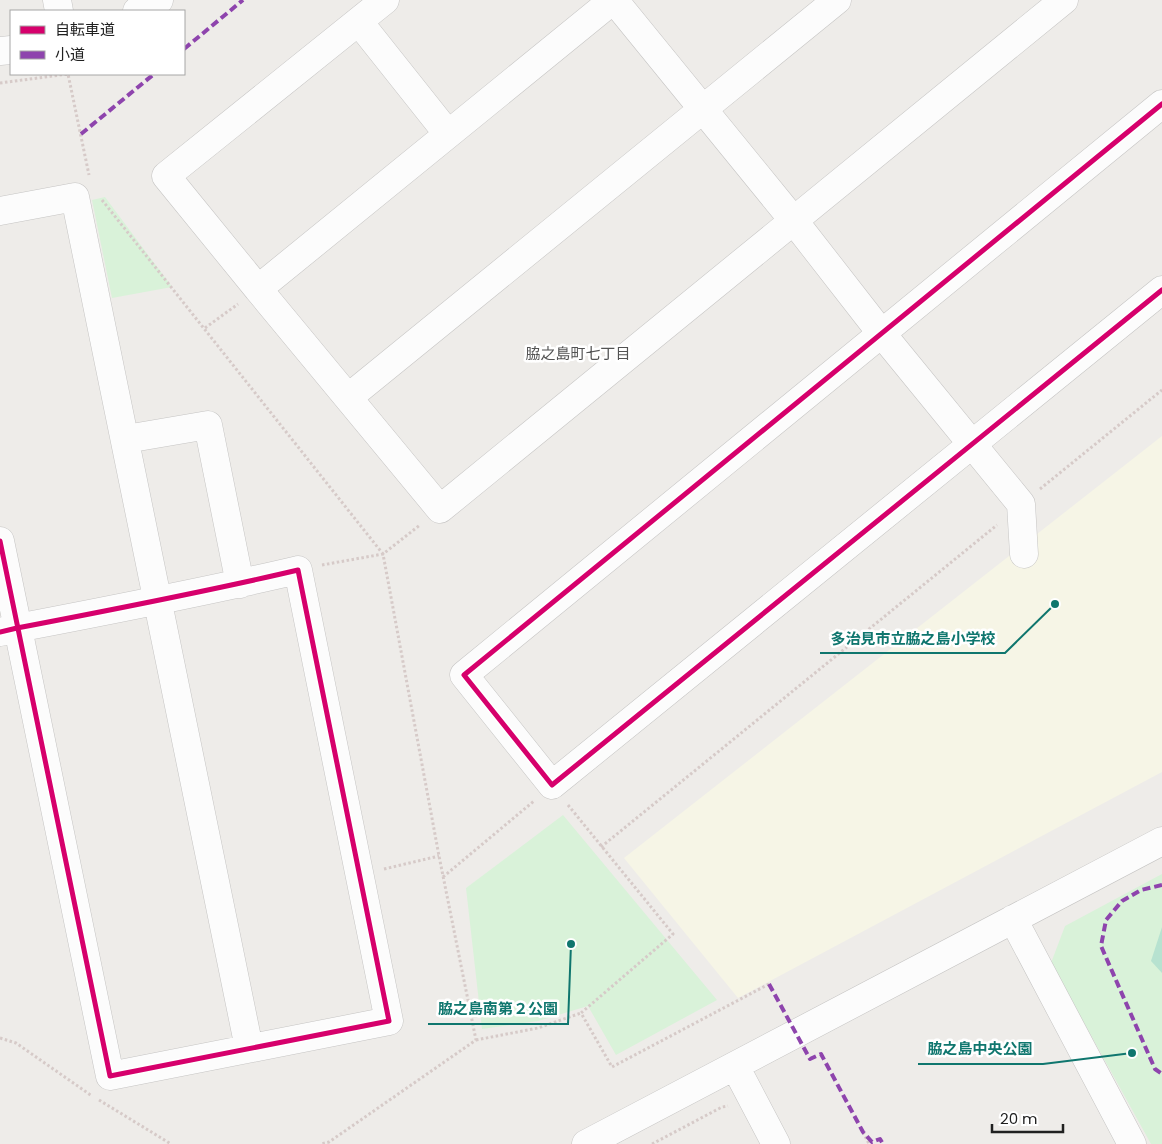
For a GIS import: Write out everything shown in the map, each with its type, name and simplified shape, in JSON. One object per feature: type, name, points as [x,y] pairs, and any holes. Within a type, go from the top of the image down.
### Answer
[{"type":"street","points":[[139,10],[159,0]]},
{"type":"street","points":[[385,0],[166,176],[440,509],[1064,0]]},
{"type":"street","points":[[258,289],[613,0],[794,221],[882,334],[974,444],[1021,504],[1024,554]]},
{"type":"street","points":[[349,397],[837,0]]},
{"type":"street","points":[[359,22],[448,134]]},
{"type":"street","points":[[1162,104],[464,675],[552,785],[1162,290]]},
{"type":"street","points":[[0,210],[75,197],[249,1048]]},
{"type":"street","points":[[126,439],[208,425],[240,584]]},
{"type":"street","points":[[0,540],[9,630],[110,1076],[390,1021],[298,570],[240,584],[9,630]]},
{"type":"street","points":[[586,1144],[1162,841]]},
{"type":"street","points":[[1013,919],[1132,1144]]},
{"type":"street","points":[[735,1066],[776,1144]]},
{"type":"path","points":[[0,83],[60,75]]},
{"type":"path","points":[[68,75],[90,178]]},
{"type":"path","points":[[97,194],[383,554],[439,856],[476,1040]]},
{"type":"path","points":[[205,328],[258,289]]},
{"type":"path","points":[[601,847],[1162,390]]},
{"type":"path","points":[[298,570],[383,554],[440,509]]},
{"type":"path","points":[[321,1144],[329,1142],[476,1040],[538,1028],[581,1012],[673,934],[552,785],[444,877]]},
{"type":"path","points":[[360,875],[439,856]]},
{"type":"path","points":[[581,1012],[612,1067],[769,984]]},
{"type":"path","points":[[0,1038],[16,1043],[93,1097],[171,1144]]},
{"type":"path","points":[[652,1144],[722,1107],[732,1106]]},
{"type":"path","points":[[863,1132],[869,1144]]},
{"type":"shaded area","points":[[1162,436],[1162,772],[738,998],[624,858]]},
{"type":"green space","points":[[105,197],[172,287],[112,298],[92,200]]},
{"type":"green space","points":[[563,815],[717,1000],[616,1055],[588,1006],[538,1021],[482,1029],[466,888]]},
{"type":"green space","points":[[1162,874],[1162,1144],[1151,1144],[1051,963],[1065,926]]},
{"type":"green space","points":[[1162,927],[1162,973],[1151,961]]},
{"type":"marked path","points":[[185,48],[243,0]]},
{"type":"marked path","points":[[81,134],[153,75]]},
{"type":"marked path","points":[[1162,885],[1141,890],[1122,901],[1106,920],[1101,946],[1155,1069],[1162,1074]]},
{"type":"marked path","points":[[769,984],[810,1059],[821,1054],[863,1132],[872,1142],[880,1139],[883,1144]]},
{"type":"cycle path","points":[[1162,104],[464,675],[552,785],[1162,290]]},
{"type":"cycle path","points":[[0,541],[110,1076],[389,1021],[298,570],[123,608],[87,614],[52,621],[17,628],[0,632]]},
{"type":"place","name":"多治見市立脇之島小学校","points":[[1055,604]]},
{"type":"place","name":"脇之島南第２公園","points":[[571,944]]},
{"type":"place","name":"脇之島中央公園","points":[[1132,1053]]},
{"type":"district","name":"脇之島町七丁目","points":[[578,354]]}]
